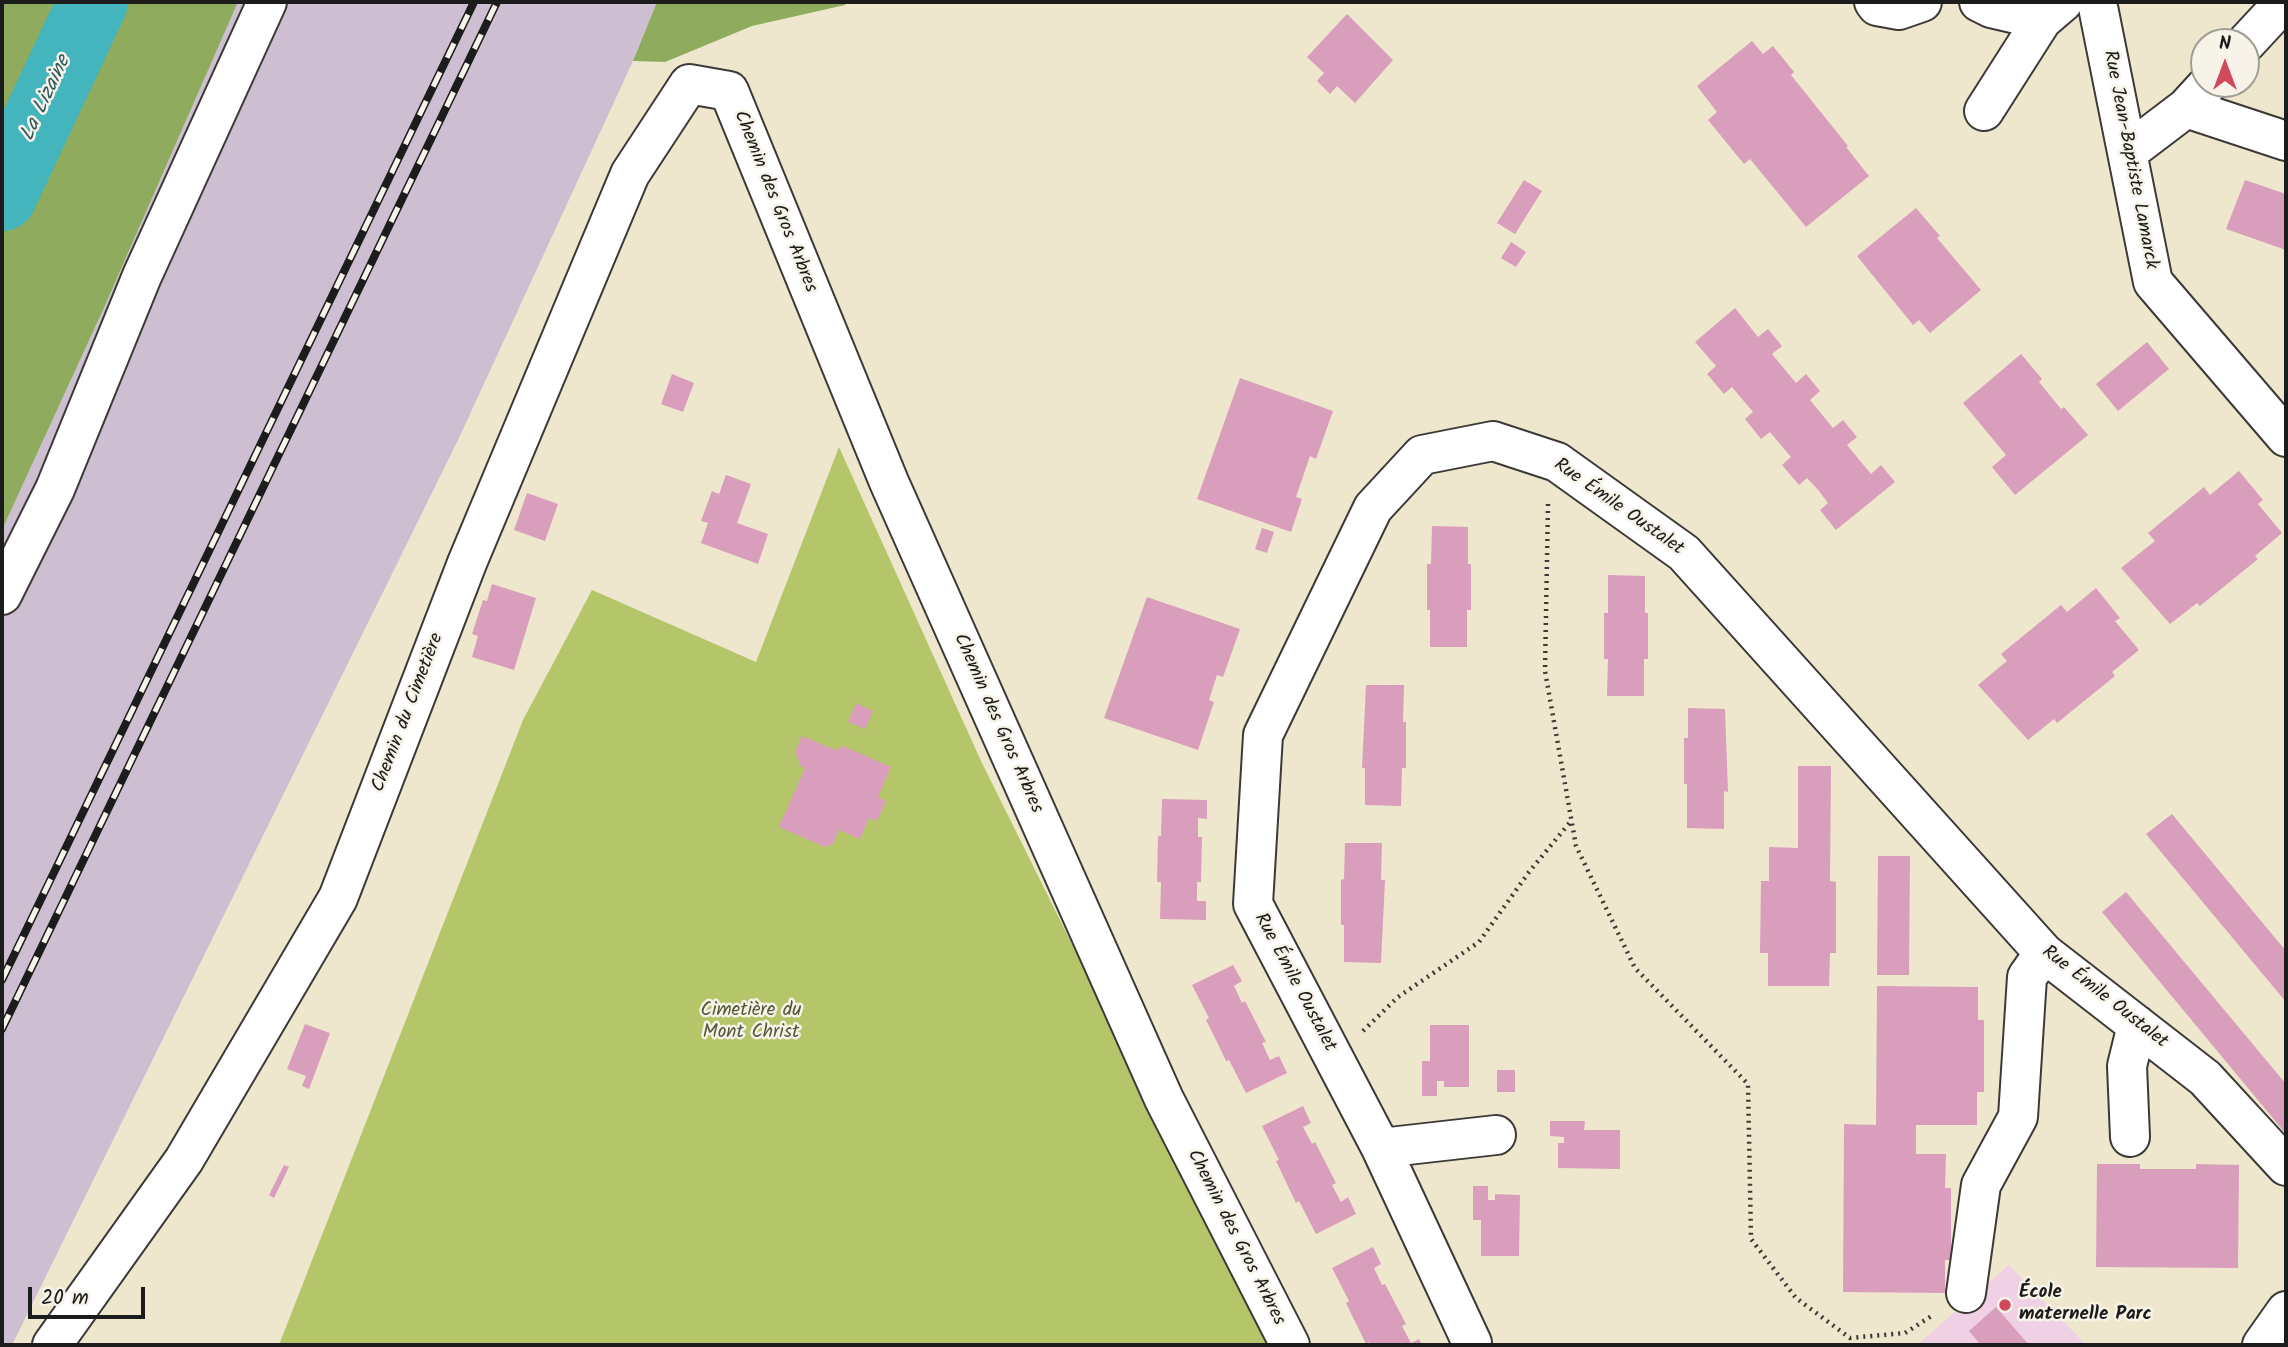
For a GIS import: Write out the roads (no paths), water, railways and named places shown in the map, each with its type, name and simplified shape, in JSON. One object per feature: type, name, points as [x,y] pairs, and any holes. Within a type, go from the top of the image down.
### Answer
[{"type":"street","points":[[2,595],[55,489],[142,276],[267,2]]},
{"type":"street","points":[[1874,2],[1877,6],[1899,10],[1922,2]]},
{"type":"street","points":[[1979,2],[1991,9],[2052,11]]},
{"type":"street","name":"Rue Jean-Baptiste Lamarck","points":[[2097,2],[2153,282],[2286,437]]},
{"type":"street","points":[[2260,28],[2284,2]]},
{"type":"street","points":[[1984,111],[2052,11]]},
{"type":"street","name":"Chemin du Cimetière","points":[[52,1345],[184,1160],[338,898],[467,563],[629,174],[690,84],[729,91]]},
{"type":"street","name":"Chemin des Gros Arbres","points":[[729,91],[889,482],[1158,1086],[1290,1345]]},
{"type":"street","points":[[2128,152],[2195,98]]},
{"type":"street","points":[[2201,98],[2286,141]]},
{"type":"street","name":"Rue Émile Oustalet","points":[[1472,1343],[1381,1148],[1253,904],[1263,735],[1373,508],[1422,456],[1493,440],[1557,462],[1684,553],[2044,953],[2205,1078],[2286,1166]]},
{"type":"street","points":[[1966,1293],[1980,1185],[2018,1116],[2027,977],[2044,953]]},
{"type":"street","points":[[2130,1137],[2127,1066],[2137,1026]]},
{"type":"street","points":[[1381,1148],[1496,1135]]},
{"type":"street","points":[[2262,1345],[2286,1311]]},
{"type":"waterway","name":"La Lizaine","points":[[2,196],[93,2]]},
{"type":"railway","points":[[2,980],[474,2]]},
{"type":"railway","points":[[2,1029],[497,2]]},
{"type":"place","name":"École maternelle Parc","points":[[2005,1305]]},
{"type":"park label","name":"Cimetière du Mont Christ","points":[[751,1023]]}]
